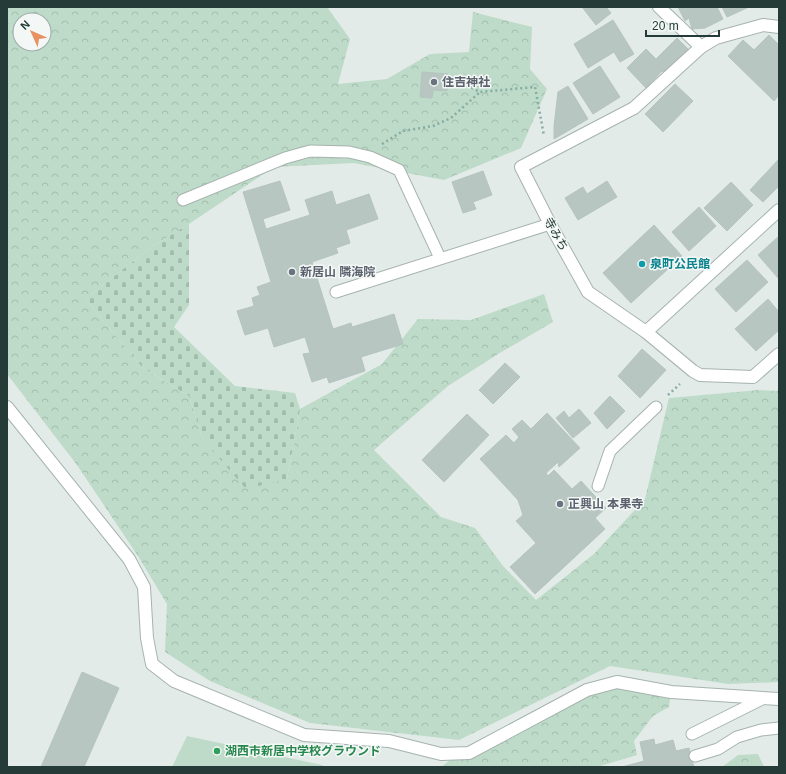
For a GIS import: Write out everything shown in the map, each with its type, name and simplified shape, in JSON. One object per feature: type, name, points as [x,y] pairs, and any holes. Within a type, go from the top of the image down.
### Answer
[{"type":"street","points":[[659,7],[701,47]]},
{"type":"street","name":"寺みち","points":[[779,27],[763,25],[716,38],[701,47],[634,108],[521,167],[550,224],[588,292],[646,332],[693,370],[700,375],[753,377],[779,354]]},
{"type":"street","points":[[646,332],[779,210]]},
{"type":"street","points":[[7,407],[129,559],[144,587],[147,638],[152,664],[174,681],[304,735],[389,741],[441,754],[469,753],[587,690],[617,682],[671,692],[779,699]]},
{"type":"lane","points":[[183,200],[285,158],[310,151],[349,152],[370,157],[399,170],[440,258]]},
{"type":"lane","points":[[336,292],[550,224]]},
{"type":"lane","points":[[598,486],[610,451],[656,407]]},
{"type":"lane","points":[[692,734],[764,698]]},
{"type":"lane","points":[[696,756],[718,749],[737,737],[761,730],[779,728]]},
{"type":"path","points":[[458,81],[480,92],[535,87],[547,154]]},
{"type":"path","points":[[370,157],[375,148],[403,131],[433,126],[451,118],[480,92]]},
{"type":"path","points":[[656,407],[693,370]]},
{"type":"green space","points":[[7,7],[327,7],[350,39],[338,84],[387,79],[430,54],[469,52],[473,12],[532,27],[530,69],[547,89],[521,148],[444,180],[354,163],[274,167],[189,224],[153,246],[85,299],[143,368],[189,396],[203,440],[287,479],[300,409],[382,364],[418,319],[471,320],[544,294],[553,322],[498,354],[448,386],[374,450],[441,517],[475,528],[503,566],[536,600],[594,554],[645,499],[669,398],[759,390],[779,391],[779,682],[728,684],[610,666],[459,740],[310,723],[210,681],[165,652],[167,604],[138,556],[77,465],[7,374]]},
{"type":"green space","points":[[189,224],[189,305],[174,327],[235,386],[295,393],[300,409],[287,479],[246,489],[203,440],[189,396],[143,368],[85,299],[153,246]]},
{"type":"green space","points":[[617,682],[671,692],[669,707],[653,716],[634,741],[637,755],[597,767],[441,767],[460,753],[587,690]]},
{"type":"green space","name":"湖西市新居中学校グラウンド","points":[[187,736],[322,765],[326,767],[172,767]]},
{"type":"green space","points":[[758,754],[764,767],[722,767],[738,755]]},
{"type":"building","points":[[582,7],[606,7],[611,13],[596,25]]},
{"type":"building","points":[[678,7],[717,7],[723,19],[705,28],[692,29],[689,18],[685,21]]},
{"type":"building","points":[[722,7],[749,7],[727,17]]},
{"type":"building","points":[[613,20],[634,54],[620,62],[614,52],[588,68],[574,44]]},
{"type":"building","points":[[769,35],[779,45],[779,95],[774,101],[728,56],[743,40],[754,50]]},
{"type":"building","points":[[677,38],[689,50],[665,74],[662,71],[646,88],[627,68],[646,49],[656,59]]},
{"type":"building","points":[[600,66],[620,97],[593,114],[573,83]]},
{"type":"building","name":"住吉神社","points":[[422,72],[448,74],[447,91],[433,90],[432,98],[420,97]]},
{"type":"building","points":[[675,84],[693,101],[663,132],[645,114]]},
{"type":"building","points":[[568,86],[588,119],[554,139],[558,92]]},
{"type":"building","points":[[779,159],[779,186],[763,202],[750,190]]},
{"type":"building","points":[[483,171],[492,195],[473,202],[476,209],[463,213],[452,182]]},
{"type":"building","name":"新居山 隣海院","points":[[280,181],[290,210],[263,219],[266,229],[310,215],[305,200],[332,191],[336,205],[369,194],[378,219],[346,230],[350,243],[336,248],[338,253],[312,262],[333,329],[351,323],[352,327],[394,314],[403,344],[361,357],[365,371],[329,383],[327,377],[312,382],[303,354],[310,353],[305,337],[274,347],[268,328],[245,335],[237,311],[254,306],[252,298],[260,295],[257,287],[271,282],[243,192]]},
{"type":"building","points":[[607,181],[617,197],[578,220],[565,198],[583,187],[587,194]]},
{"type":"building","points":[[731,182],[753,205],[727,231],[704,208]]},
{"type":"building","points":[[699,207],[716,226],[689,251],[672,232]]},
{"type":"building","name":"泉町公民館","points":[[654,225],[682,256],[631,303],[603,273]]},
{"type":"building","points":[[779,236],[779,277],[778,278],[758,255]]},
{"type":"building","points":[[747,260],[768,282],[736,312],[715,289]]},
{"type":"building","points":[[768,299],[779,312],[779,330],[756,351],[735,329]]},
{"type":"building","points":[[642,349],[666,370],[640,398],[618,376]]},
{"type":"building","points":[[505,363],[520,377],[493,404],[479,390]]},
{"type":"building","points":[[610,396],[625,411],[607,429],[594,413]]},
{"type":"building","points":[[579,409],[591,423],[573,438],[556,418],[564,411],[569,418]]},
{"type":"building","name":"正興山 本果寺","points":[[547,413],[580,448],[559,467],[558,462],[546,473],[548,476],[554,470],[572,489],[581,481],[606,508],[595,518],[605,529],[535,594],[510,567],[536,543],[516,521],[523,515],[518,500],[480,459],[506,435],[514,443],[519,437],[512,429],[522,420],[531,429]]},
{"type":"building","points":[[467,414],[489,435],[444,482],[422,460]]},
{"type":"building","points":[[82,672],[119,688],[84,767],[41,767]]},
{"type":"building","points":[[654,739],[655,745],[673,740],[676,751],[689,748],[694,767],[622,767],[644,761],[640,742]]},
{"type":"place","name":"住吉神社","points":[[434,82]]},
{"type":"place","name":"泉町公民館","points":[[642,264]]},
{"type":"place","name":"新居山 隣海院","points":[[292,272]]},
{"type":"place","name":"正興山 本果寺","points":[[560,504]]},
{"type":"place","name":"湖西市新居中学校グラウンド","points":[[217,751]]}]
